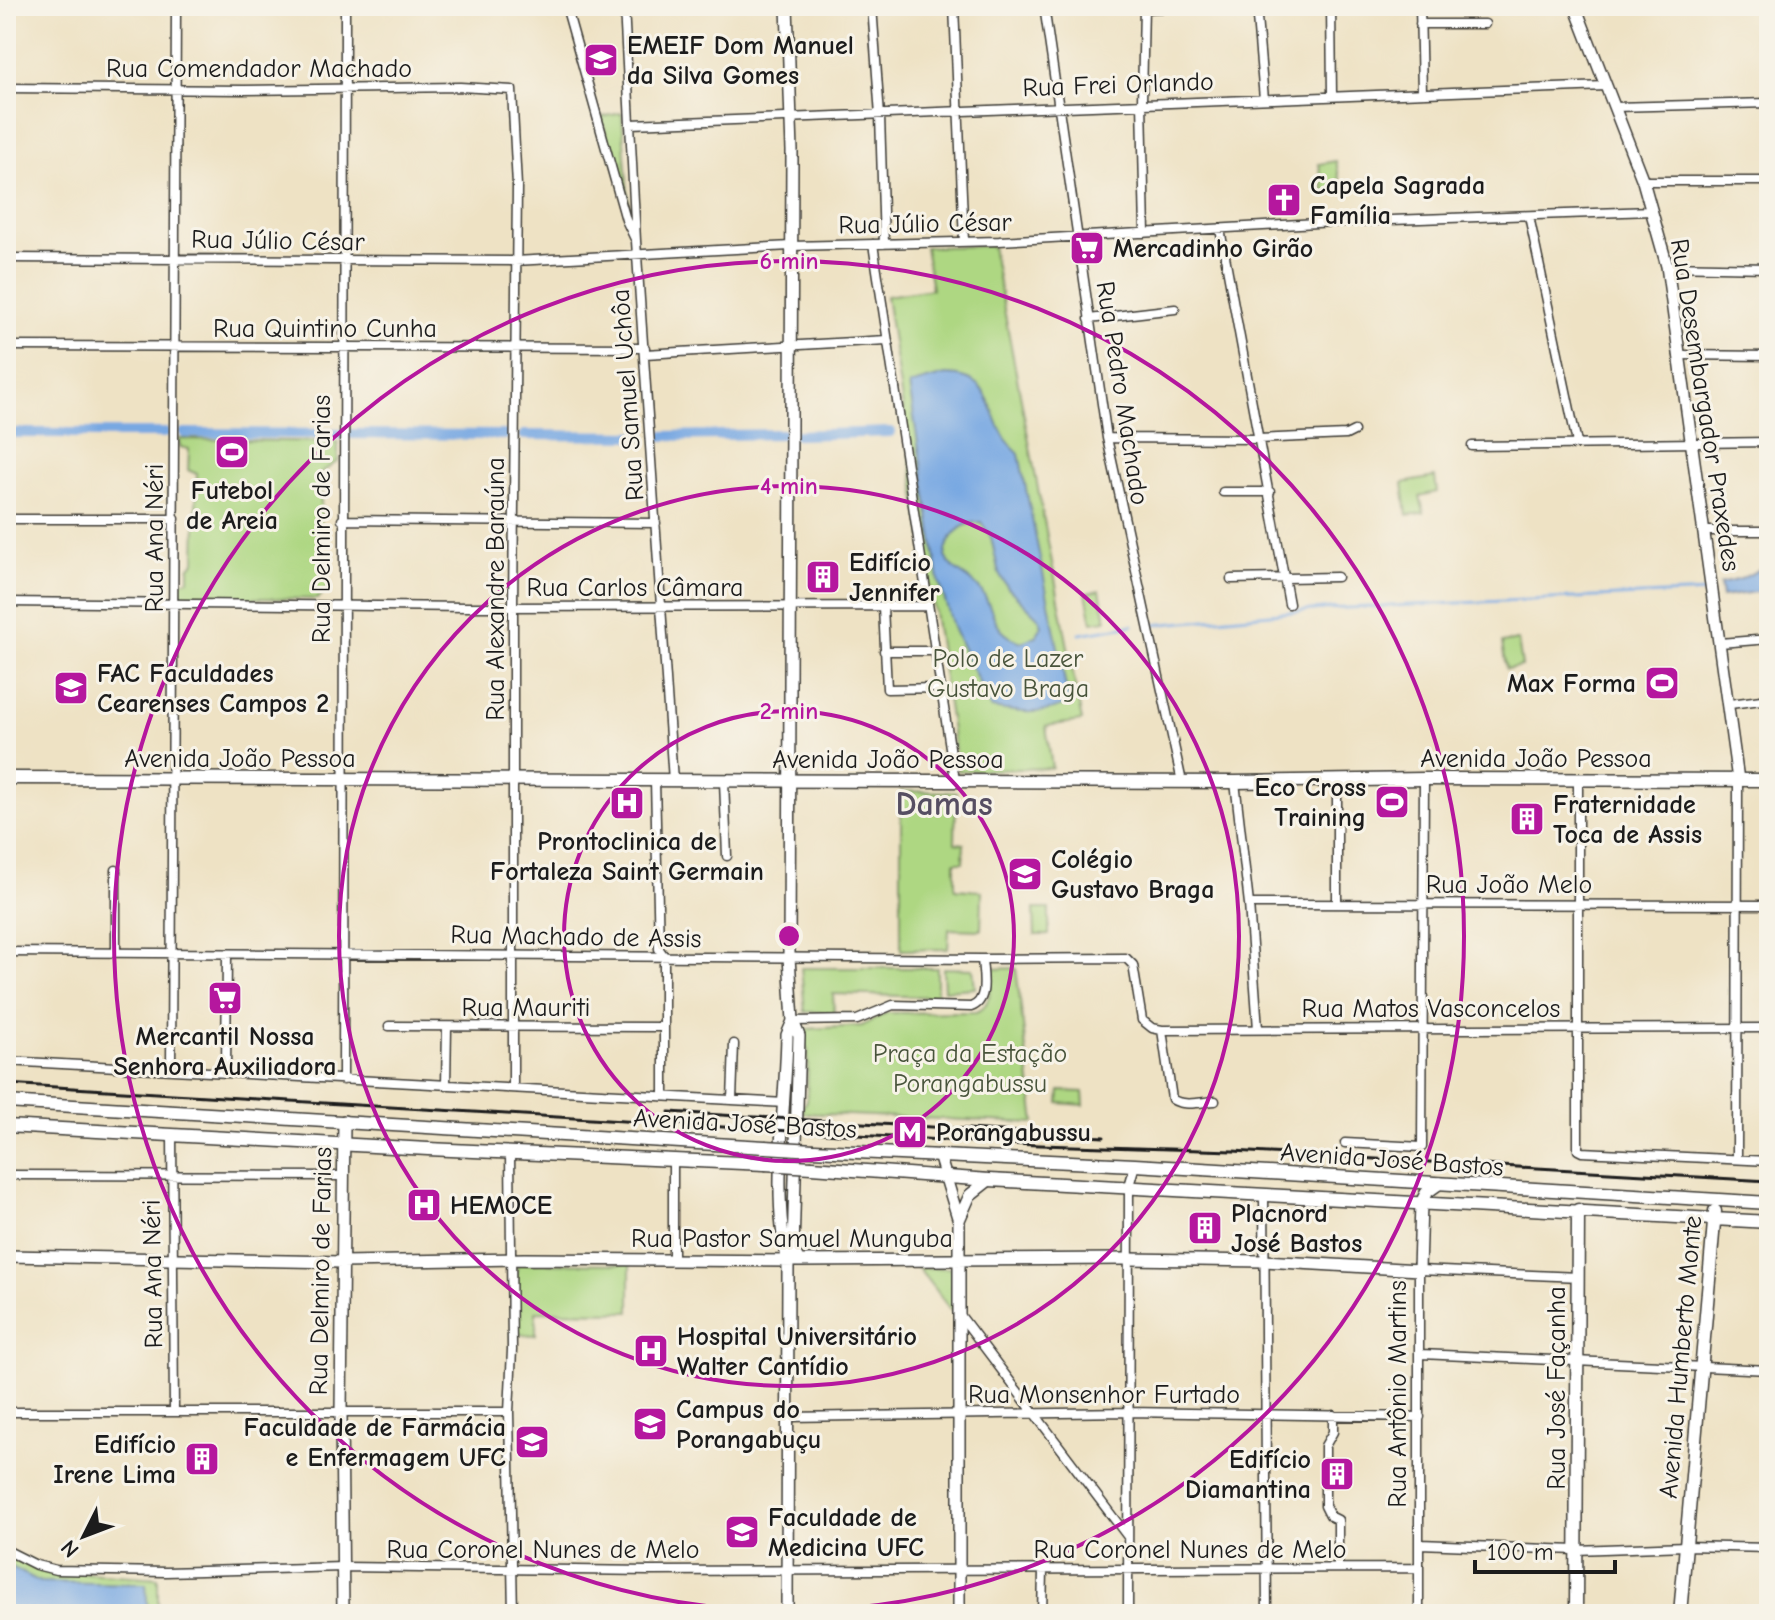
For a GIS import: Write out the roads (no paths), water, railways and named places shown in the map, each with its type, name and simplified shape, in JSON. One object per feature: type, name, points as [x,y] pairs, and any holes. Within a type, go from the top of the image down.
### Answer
[{"type":"main road","name":"Avenida João Pessoa","points":[[6,778],[1182,782],[1769,780]]},
{"type":"main road","name":"Avenida José Bastos","points":[[6,1102],[1769,1203]]},
{"type":"main road","name":"Avenida José Bastos","points":[[6,1126],[765,1164],[989,1180],[1769,1222]]},
{"type":"main road","name":"Avenida Humberto Monte","points":[[1680,1614],[1715,1200]]},
{"type":"main road","name":"Rua José Façanha","points":[[1576,1614],[1578,1210]]},
{"type":"street","name":"Rua Ana Néri","points":[[171,1070],[176,6]]},
{"type":"street","name":"Rua Delmiro de Farias","points":[[343,1080],[345,6]]},
{"type":"street","points":[[566,6],[626,220],[636,241]]},
{"type":"street","name":"Rua Samuel Uchôa","points":[[624,6],[636,241],[673,781]]},
{"type":"street","points":[[787,6],[791,119],[789,957],[793,1021],[799,1036],[788,1417],[787,1614]]},
{"type":"street","points":[[872,6],[880,116],[884,244]]},
{"type":"street","points":[[954,6],[964,242]]},
{"type":"street","name":"Rua Pedro Machado","points":[[1044,6],[1107,438],[1182,782]]},
{"type":"street","points":[[1145,233],[1142,102],[1144,8],[1195,6]]},
{"type":"street","points":[[1256,6],[1264,99]]},
{"type":"street","points":[[1331,6],[1332,96]]},
{"type":"street","points":[[1420,6],[1422,92]]},
{"type":"street","name":"Rua Desembargador Praxedes","points":[[1575,6],[1643,181],[1667,266],[1730,704],[1738,780],[1737,1159]]},
{"type":"street","points":[[1420,24],[1485,24]]},
{"type":"street","name":"Rua Frei Orlando","points":[[631,124],[1606,86]]},
{"type":"street","name":"Rua Comendador Machado","points":[[6,88],[512,90]]},
{"type":"street","name":"Rua Alexandre Baraúna","points":[[512,90],[517,186],[513,1088]]},
{"type":"street","points":[[1614,107],[1769,103]]},
{"type":"street","points":[[1643,181],[1769,181]]},
{"type":"street","name":"Rua Júlio César","points":[[6,258],[515,261],[791,246],[1078,238],[1334,222],[1652,211]]},
{"type":"street","points":[[1529,216],[1577,443]]},
{"type":"street","points":[[1334,222],[1336,233]]},
{"type":"street","points":[[1220,229],[1289,604]]},
{"type":"street","points":[[873,244],[955,780]]},
{"type":"street","points":[[1667,266],[1769,268]]},
{"type":"street","points":[[1089,319],[1175,309]]},
{"type":"street","name":"Rua Quintino Cunha","points":[[6,346],[645,351],[887,340]]},
{"type":"street","points":[[1678,355],[1769,356]]},
{"type":"street","points":[[1107,438],[1258,439],[1346,435],[1354,431]]},
{"type":"street","points":[[1472,446],[1769,442]]},
{"type":"street","points":[[1223,492],[1270,492]]},
{"type":"street","points":[[6,519],[175,519]]},
{"type":"street","points":[[342,520],[656,523]]},
{"type":"street","points":[[1705,531],[1769,531]]},
{"type":"street","points":[[1231,579],[1337,577]]},
{"type":"street","name":"Rua Carlos Câmara","points":[[6,602],[513,607],[927,606]]},
{"type":"street","points":[[883,607],[887,689],[940,688]]},
{"type":"street","points":[[1720,643],[1769,639]]},
{"type":"street","points":[[884,651],[934,651]]},
{"type":"street","points":[[1730,704],[1769,699]]},
{"type":"street","points":[[1345,1143],[1422,1147],[1424,779]]},
{"type":"street","points":[[655,781],[659,946],[664,956],[664,1096]]},
{"type":"street","points":[[724,781],[727,856]]},
{"type":"street","points":[[1337,781],[1337,902]]},
{"type":"street","points":[[1578,781],[1576,1147],[1582,1152],[1769,1161]]},
{"type":"street","points":[[1235,782],[1249,904],[1258,1029]]},
{"type":"street","points":[[116,870],[116,952]]},
{"type":"street","name":"Rua João Melo","points":[[1249,904],[1769,905]]},
{"type":"street","name":"Rua Machado de Assis","points":[[6,952],[1126,958],[1133,965],[1142,1020],[1152,1028],[1162,1030]]},
{"type":"street","points":[[226,1073],[227,954]]},
{"type":"street","points":[[793,1021],[857,1020],[893,1005],[978,1005],[982,998],[982,959]]},
{"type":"street","points":[[793,1021],[787,1035],[781,1238],[794,1261]]},
{"type":"street","name":"Rua Mauriti","points":[[389,1026],[664,1027]]},
{"type":"street","points":[[446,1085],[447,1027]]},
{"type":"street","name":"Rua Matos Vasconcelos","points":[[1162,1030],[1769,1028]]},
{"type":"street","points":[[1162,1030],[1172,1099],[1176,1102],[1215,1101]]},
{"type":"street","points":[[732,1100],[734,1044]]},
{"type":"street","name":"Avenida José Bastos","points":[[6,1061],[785,1103]]},
{"type":"street","name":"Rua Delmiro de Farias","points":[[343,1614],[341,1412],[344,1121]]},
{"type":"street","name":"Rua Ana Néri","points":[[172,1135],[174,1412]]},
{"type":"street","points":[[510,1153],[512,1260],[509,1412],[513,1614]]},
{"type":"street","points":[[939,1155],[959,1221],[959,1614]]},
{"type":"street","points":[[673,1159],[673,1260]]},
{"type":"street","points":[[1128,1614],[1129,1186],[1135,1165]]},
{"type":"street","points":[[6,1175],[342,1176]]},
{"type":"street","points":[[959,1221],[970,1195],[989,1180]]},
{"type":"street","points":[[1421,1203],[1426,1193],[1440,1183]]},
{"type":"street","points":[[1264,1194],[1267,1614]]},
{"type":"street","name":"Rua Antônio Martins","points":[[1419,1614],[1421,1203]]},
{"type":"street","name":"Rua Pastor Samuel Munguba","points":[[6,1256],[342,1262],[1128,1259],[1264,1261],[1579,1277]]},
{"type":"street","points":[[959,1314],[1129,1538]]},
{"type":"street","points":[[1421,1354],[1769,1370]]},
{"type":"street","points":[[6,1412],[509,1412]]},
{"type":"street","name":"Rua Monsenhor Furtado","points":[[788,1417],[1128,1412],[1420,1417]]},
{"type":"street","points":[[1333,1415],[1333,1433],[1325,1446],[1325,1506],[1330,1516],[1338,1520],[1338,1568]]},
{"type":"street","points":[[1420,1544],[1576,1550],[1686,1546],[1769,1548]]},
{"type":"street","name":"Rua Coronel Nunes de Melo","points":[[6,1550],[36,1565],[56,1570],[166,1572],[343,1567],[1043,1571],[1419,1568]]},
{"type":"street","points":[[1042,1614],[1043,1571]]},
{"type":"water","points":[[945,375],[972,381],[986,396],[1006,439],[1019,454],[1069,702],[1061,707],[1031,712],[991,708],[954,630],[939,581],[909,385]],"holes":[[[981,522],[991,537],[999,574],[1008,588],[1039,618],[1042,626],[1036,636],[1022,642],[1004,632],[979,588],[945,557],[952,537],[967,525]]]},
{"type":"water","points":[[1764,567],[1769,570],[1769,590],[1722,597],[1720,584],[1741,579]]},
{"type":"water","points":[[6,1564],[40,1582],[146,1584],[148,1614],[6,1614]]},
{"type":"waterway","points":[[797,435],[890,432]]},
{"type":"waterway","points":[[10,433],[165,433]]},
{"type":"waterway","points":[[184,433],[505,435]]},
{"type":"waterway","points":[[660,436],[782,434]]},
{"type":"waterway","points":[[524,435],[640,436]]},
{"type":"waterway","points":[[1153,625],[1324,609],[1709,592]]},
{"type":"waterway","points":[[1080,634],[1133,625]]},
{"type":"railway","points":[[6,1084],[1008,1144],[1233,1151],[1769,1181]]},
{"type":"railway","points":[[669,1112],[1104,1137]]},
{"type":"place","name":"EMEIF Dom Manuel da Silva Gomes","points":[[601,60]]},
{"type":"place","name":"Capela Sagrada Família","points":[[1284,200]]},
{"type":"place","name":"Mercadinho Girão","points":[[1087,248]]},
{"type":"place","name":"Futebol de Areia","points":[[232,452]]},
{"type":"place","name":"Edifício Jennifer","points":[[823,577]]},
{"type":"place","name":"Max Forma","points":[[1662,683]]},
{"type":"place","name":"FAC Faculdades Cearenses Campos 2","points":[[71,688]]},
{"type":"place","name":"Eco Cross Training","points":[[1392,802]]},
{"type":"place","name":"Prontoclinica de Fortaleza Saint Germain","points":[[627,803]]},
{"type":"place","name":"Fraternidade Toca de Assis","points":[[1527,819]]},
{"type":"place","name":"Colégio Gustavo Braga","points":[[1025,874]]},
{"type":"place","name":"Mercantil Nossa Senhora Auxiliadora","points":[[225,998]]},
{"type":"place","name":"Porangabussu","points":[[910,1132]]},
{"type":"place","name":"HEMOCE","points":[[424,1205]]},
{"type":"place","name":"Placnord José Bastos","points":[[1205,1228]]},
{"type":"place","name":"Hospital Universitário Walter Cantídio","points":[[651,1351]]},
{"type":"place","name":"Campus do Porangabuçu","points":[[650,1424]]},
{"type":"place","name":"Faculdade de Farmácia e Enfermagem UFC","points":[[532,1442]]},
{"type":"place","name":"Edifício Irene Lima","points":[[202,1459]]},
{"type":"place","name":"Edifício Diamantina","points":[[1337,1474]]},
{"type":"place","name":"Faculdade de Medicina UFC","points":[[742,1532]]},
{"type":"district","name":"Damas","points":[[944,803]]},
{"type":"park label","name":"Polo de Lazer Gustavo Braga","points":[[1008,673]]},
{"type":"park label","name":"Praça da Estação Porangabussu","points":[[970,1068]]}]
